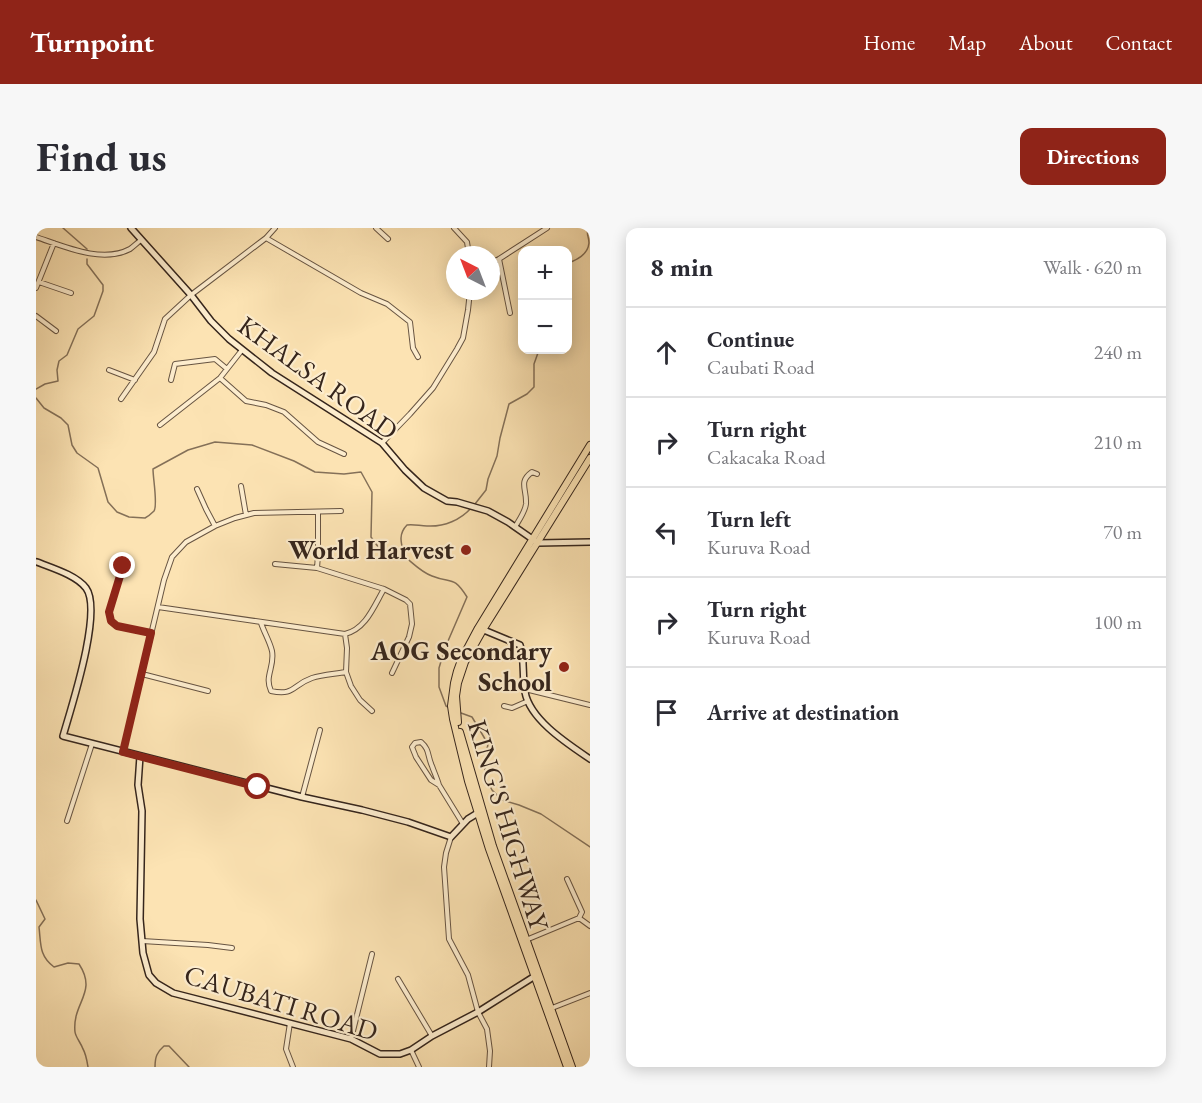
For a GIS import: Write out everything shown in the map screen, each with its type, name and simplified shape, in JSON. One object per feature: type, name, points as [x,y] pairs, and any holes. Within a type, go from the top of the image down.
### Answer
[{"type":"highway","name":"KING'S HIGHWAY","points":[[536,541],[590,445]]},
{"type":"highway","name":"KING'S HIGHWAY","points":[[567,1067],[549,1009],[468,781],[454,706],[461,672],[481,629],[590,458]]},
{"type":"highway","name":"KING'S HIGHWAY","points":[[525,940],[535,976],[572,1067]]},
{"type":"street","name":"KHALSA ROAD","points":[[131,228],[211,321],[242,350],[272,373],[382,443],[424,488],[447,501],[488,511],[536,541]]},
{"type":"street","points":[[121,399],[154,352],[165,319],[266,238],[275,228]]},
{"type":"street","points":[[376,228],[388,239]]},
{"type":"street","points":[[454,228],[467,246]]},
{"type":"street","points":[[500,258],[547,228]]},
{"type":"street","points":[[36,237],[101,255],[128,249],[141,240]]},
{"type":"street","points":[[266,238],[361,293],[387,304],[399,313],[410,322],[412,348],[418,357]]},
{"type":"street","points":[[36,288],[54,243]]},
{"type":"street","points":[[500,264],[510,313]]},
{"type":"street","points":[[39,282],[71,293]]},
{"type":"street","points":[[382,443],[433,388],[457,349],[463,338],[469,300]]},
{"type":"street","points":[[36,316],[56,331]]},
{"type":"street","points":[[160,424],[220,378],[242,350]]},
{"type":"street","points":[[171,380],[175,364],[215,359],[227,369]]},
{"type":"street","points":[[109,370],[135,380]]},
{"type":"street","points":[[220,378],[246,401],[284,412],[318,442],[344,454]]},
{"type":"street","points":[[515,527],[526,505],[523,484],[526,476],[532,472],[537,474]]},
{"type":"street","points":[[240,486],[246,515]]},
{"type":"street","points":[[197,489],[215,526]]},
{"type":"street","points":[[123,752],[164,580],[172,556],[186,542],[215,526],[246,515],[341,511]]},
{"type":"street","points":[[317,568],[318,512]]},
{"type":"street","points":[[536,541],[590,542]]},
{"type":"street","points":[[37,562],[67,574],[86,588],[90,597],[90,627],[78,683],[63,736],[302,798],[362,810],[408,822],[451,837]]},
{"type":"street","points":[[275,564],[317,568],[384,589],[406,600],[410,604],[412,624],[409,637],[392,673]]},
{"type":"street","points":[[123,566],[109,612],[111,621],[117,626],[151,633]]},
{"type":"street","points":[[158,606],[345,634],[354,632],[362,626],[384,589]]},
{"type":"street","points":[[260,622],[272,649],[273,665],[268,677],[271,691],[290,692],[304,681],[314,677],[346,672]]},
{"type":"street","points":[[481,629],[520,645],[524,660],[528,702],[553,731],[590,759]]},
{"type":"street","points":[[345,634],[346,672],[360,700],[372,711]]},
{"type":"street","points":[[142,674],[208,692]]},
{"type":"street","points":[[525,689],[590,705]]},
{"type":"street","points":[[504,706],[512,708],[528,702]]},
{"type":"street","points":[[302,798],[320,730]]},
{"type":"street","points":[[439,786],[431,780],[416,757],[412,747],[415,743],[421,742],[428,751],[439,786],[463,824]]},
{"type":"street","points":[[67,821],[92,744]]},
{"type":"street","name":"CAUBATI ROAD","points":[[140,756],[138,785],[142,811],[140,897],[142,941],[149,975],[162,988],[173,993],[351,1039],[380,1054],[400,1054],[478,1012],[535,976]]},
{"type":"street","points":[[480,811],[451,837],[444,867],[448,939],[468,975],[478,1012],[487,1029],[490,1051],[489,1067]]},
{"type":"street","points":[[525,940],[579,918],[582,912],[567,879]]},
{"type":"street","points":[[579,918],[590,926]]},
{"type":"street","points":[[142,941],[232,948]]},
{"type":"street","points":[[351,1039],[372,954]]},
{"type":"street","points":[[398,979],[432,1036]]},
{"type":"street","points":[[549,1009],[590,993]]},
{"type":"street","points":[[290,1023],[286,1049],[293,1067]]},
{"type":"street","points":[[411,1050],[419,1067]]},
{"type":"waterway","points":[[63,228],[87,249]]},
{"type":"waterway","points":[[572,261],[587,250],[588,228]]},
{"type":"waterway","points":[[36,389],[58,381],[59,361],[67,355],[78,329],[94,316],[103,285],[87,264],[87,259]]},
{"type":"waterway","points":[[475,504],[486,490],[497,456],[509,404],[527,394],[534,387],[534,364],[538,354]]},
{"type":"waterway","points":[[36,398],[44,408],[68,425],[72,445],[77,453],[98,468],[108,502],[117,512],[129,517],[145,518],[154,511],[153,469],[188,450],[215,442],[252,445],[294,461],[315,472],[344,474],[361,472],[372,492],[371,537],[384,555],[404,556],[428,574],[452,581],[467,597],[439,668],[439,687],[448,707]]},
{"type":"waterway","points":[[404,555],[401,535],[407,525],[446,524],[463,516],[472,507]]},
{"type":"waterway","points":[[461,713],[472,717],[488,744],[485,777],[492,790],[502,800],[541,814],[590,847]]},
{"type":"waterway","points":[[36,900],[45,919],[39,927],[42,949],[49,963],[54,967],[68,963],[79,964],[84,974],[85,990],[77,1013],[75,1032],[85,1053],[88,1067]]},
{"type":"waterway","points":[[155,1067],[157,1055],[164,1046],[169,1046],[189,1067]]},
{"type":"place","name":"World Harvest","points":[[466,550]]},
{"type":"place","name":"AOG Secondary School","points":[[564,667]]},
{"type":"route","points":[[123,566],[109,612],[111,621],[117,626],[151,633],[123,752],[258,787]]}]
